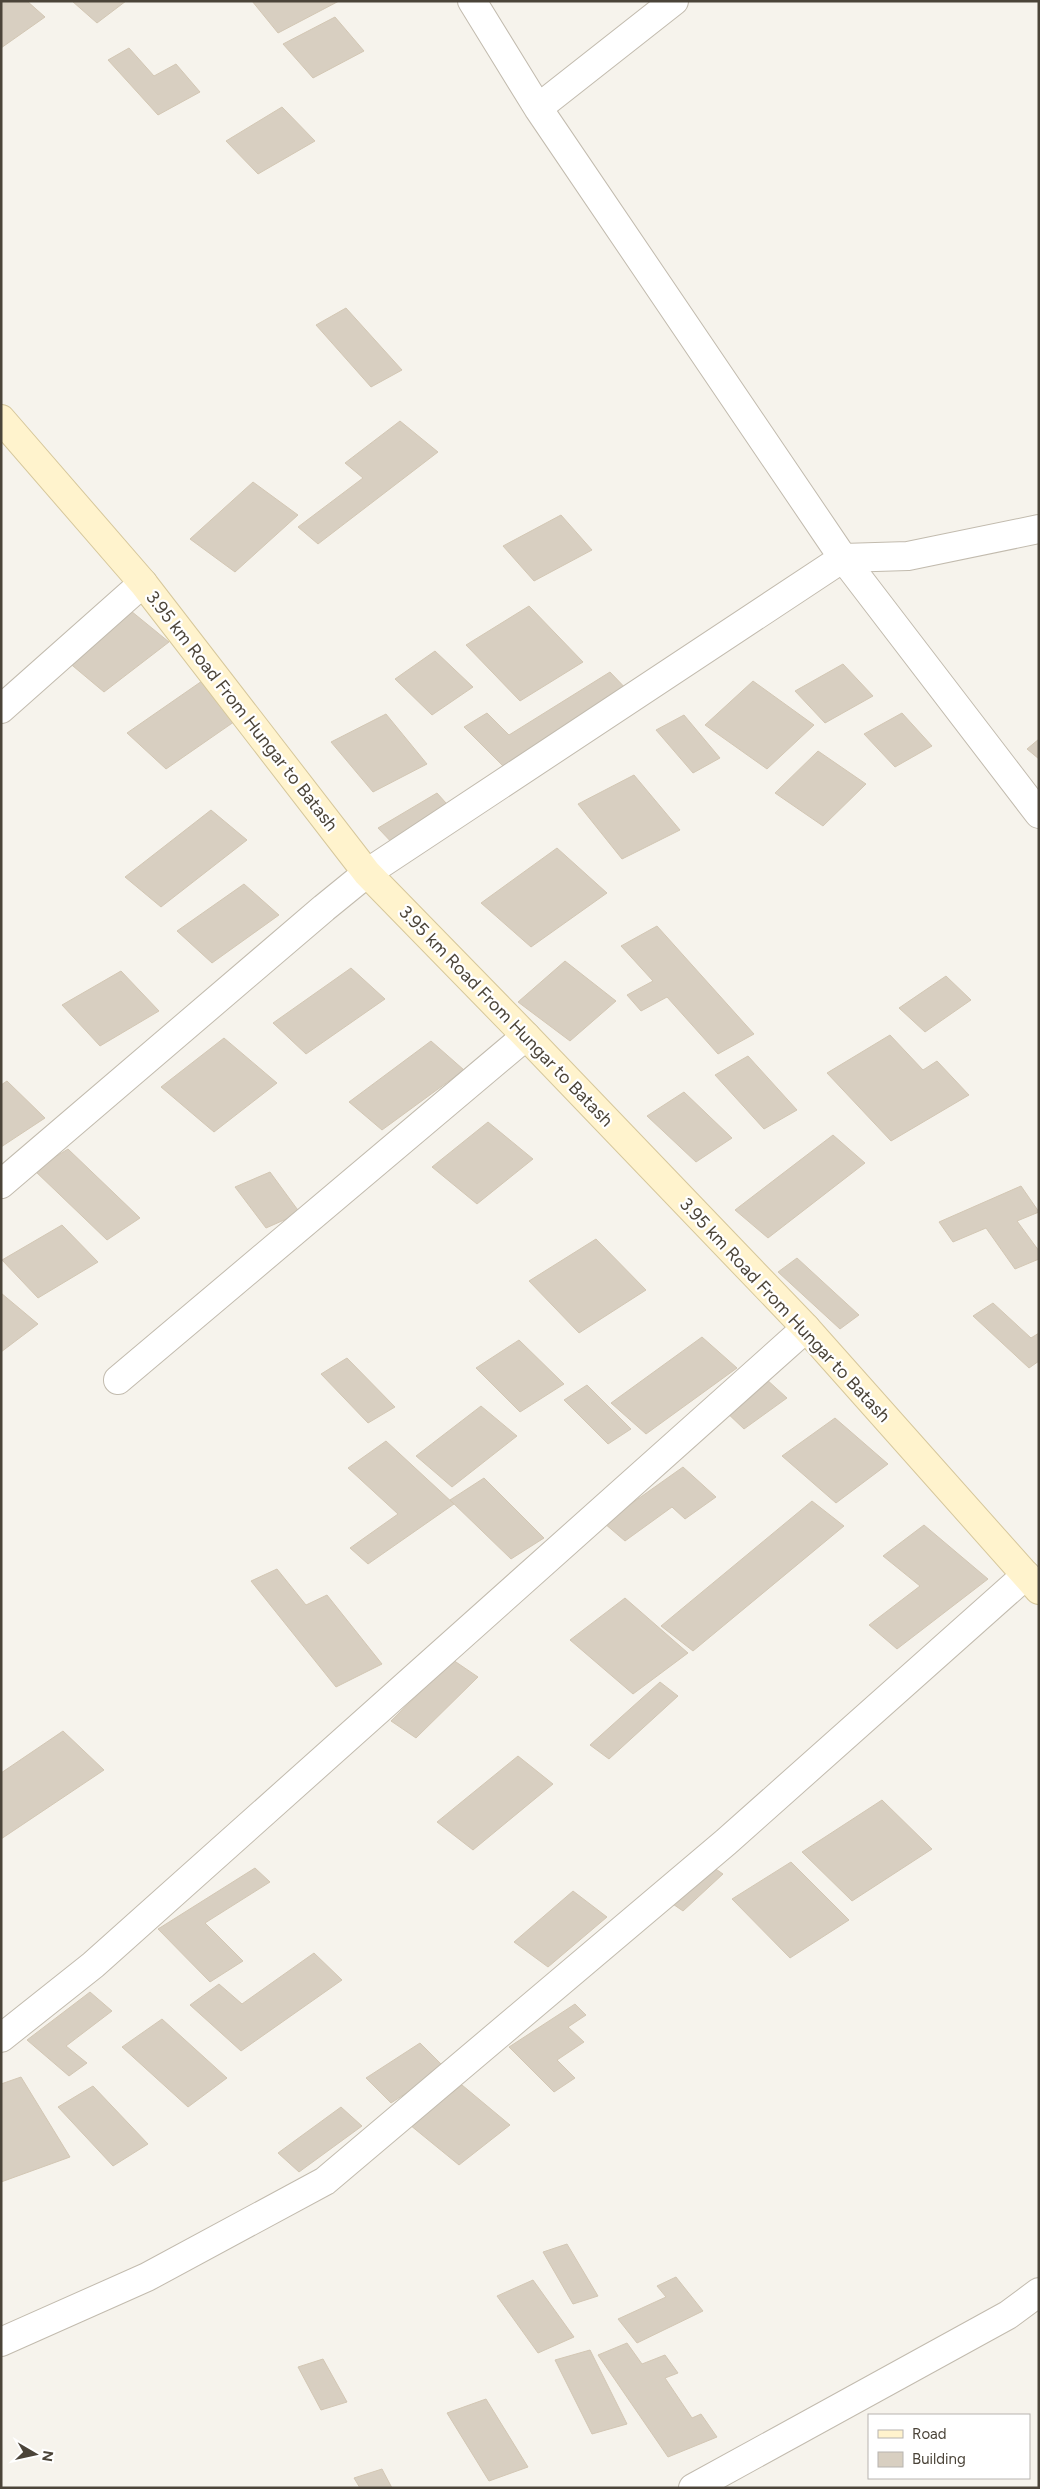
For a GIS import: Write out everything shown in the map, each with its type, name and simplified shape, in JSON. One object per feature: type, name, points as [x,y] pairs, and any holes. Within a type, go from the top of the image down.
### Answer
[{"type":"street","points":[[472,1],[538,108],[843,558],[1039,814]]},
{"type":"street","points":[[538,108],[674,1]]},
{"type":"street","name":"3.95 km Road From Hungar to Batash","points":[[1,419],[143,583],[368,873],[806,1328],[1032,1582]]},
{"type":"street","points":[[1,1184],[324,908],[368,873],[843,558],[908,556],[1039,529]]},
{"type":"street","points":[[1,709],[143,583]]},
{"type":"street","points":[[118,1380],[526,1036]]},
{"type":"street","points":[[1,2038],[93,1965],[806,1328]]},
{"type":"street","points":[[1,2342],[147,2277],[325,2181],[1032,1582]]},
{"type":"street","points":[[693,2488],[1008,2314],[1039,2292]]},
{"type":"building","points":[[1,1],[27,1],[45,17],[1,48]]},
{"type":"building","points":[[72,1],[126,1],[97,23]]},
{"type":"building","points":[[252,1],[339,1],[278,33]]},
{"type":"building","points":[[335,17],[364,51],[313,78],[283,44]]},
{"type":"building","points":[[129,48],[154,76],[176,64],[200,92],[158,115],[108,60]]},
{"type":"building","points":[[282,107],[315,141],[258,174],[226,141]]},
{"type":"building","points":[[346,308],[402,370],[371,387],[316,325]]},
{"type":"building","points":[[400,421],[438,452],[318,544],[298,527],[363,478],[345,463]]},
{"type":"building","points":[[253,482],[298,515],[235,572],[190,539]]},
{"type":"building","points":[[561,515],[592,550],[534,581],[503,546]]},
{"type":"building","points":[[529,606],[583,662],[520,701],[466,645]]},
{"type":"building","points":[[131,611],[169,642],[104,692],[67,661]]},
{"type":"building","points":[[435,651],[473,687],[432,715],[395,679]]},
{"type":"building","points":[[843,664],[873,696],[825,723],[795,691]]},
{"type":"building","points":[[610,672],[632,695],[509,772],[464,727],[487,713],[509,735]]},
{"type":"building","points":[[202,681],[241,717],[166,769],[127,733]]},
{"type":"building","points":[[753,681],[814,725],[767,769],[705,725]]},
{"type":"building","points":[[902,713],[932,746],[895,767],[864,734]]},
{"type":"building","points":[[386,714],[427,764],[373,792],[331,742]]},
{"type":"building","points":[[684,715],[720,758],[693,773],[656,730]]},
{"type":"building","points":[[1039,739],[1039,759],[1027,749]]},
{"type":"building","points":[[818,751],[866,784],[823,826],[775,793]]},
{"type":"building","points":[[634,775],[680,830],[622,859],[578,804]]},
{"type":"building","points":[[437,793],[455,813],[397,848],[378,828]]},
{"type":"building","points":[[211,810],[247,840],[161,907],[125,877]]},
{"type":"building","points":[[557,848],[607,893],[531,947],[481,903]]},
{"type":"building","points":[[244,884],[279,915],[212,963],[177,931]]},
{"type":"building","points":[[657,926],[754,1034],[718,1054],[667,997],[641,1011],[627,995],[653,981],[621,946]]},
{"type":"building","points":[[565,961],[616,1001],[570,1041],[518,1002]]},
{"type":"building","points":[[351,968],[385,999],[306,1054],[273,1023]]},
{"type":"building","points":[[121,971],[159,1011],[100,1046],[62,1005]]},
{"type":"building","points":[[946,976],[971,1000],[925,1032],[899,1008]]},
{"type":"building","points":[[890,1035],[923,1070],[937,1061],[969,1095],[891,1141],[827,1073]]},
{"type":"building","points":[[224,1038],[277,1083],[214,1132],[161,1087]]},
{"type":"building","points":[[431,1041],[464,1070],[382,1130],[349,1102]]},
{"type":"building","points":[[748,1056],[797,1110],[764,1129],[715,1075]]},
{"type":"building","points":[[7,1081],[45,1118],[1,1147],[1,1085]]},
{"type":"building","points":[[684,1092],[732,1138],[696,1162],[647,1116]]},
{"type":"building","points":[[488,1122],[533,1159],[477,1204],[432,1167]]},
{"type":"building","points":[[833,1135],[865,1163],[768,1238],[735,1210]]},
{"type":"building","points":[[68,1149],[140,1218],[107,1240],[34,1170]]},
{"type":"building","points":[[270,1172],[300,1213],[266,1228],[235,1187]]},
{"type":"building","points":[[1021,1186],[1039,1212],[1017,1221],[1039,1251],[1039,1259],[1015,1269],[986,1228],[953,1242],[939,1222]]},
{"type":"building","points":[[62,1225],[98,1262],[38,1298],[2,1260]]},
{"type":"building","points":[[596,1239],[646,1290],[579,1333],[529,1281]]},
{"type":"building","points":[[797,1258],[859,1315],[840,1329],[778,1272]]},
{"type":"building","points":[[1,1293],[38,1324],[1,1352]]},
{"type":"building","points":[[993,1303],[1031,1338],[1039,1333],[1039,1361],[1029,1368],[973,1316]]},
{"type":"building","points":[[702,1337],[737,1368],[646,1434],[611,1403]]},
{"type":"building","points":[[519,1340],[564,1384],[520,1412],[476,1368]]},
{"type":"building","points":[[347,1358],[395,1407],[368,1423],[321,1374]]},
{"type":"building","points":[[765,1378],[787,1398],[744,1429],[723,1409]]},
{"type":"building","points":[[587,1385],[631,1429],[608,1444],[564,1400]]},
{"type":"building","points":[[481,1406],[517,1436],[452,1487],[416,1456]]},
{"type":"building","points":[[835,1418],[888,1464],[836,1503],[782,1456]]},
{"type":"building","points":[[386,1441],[454,1504],[368,1564],[350,1548],[398,1514],[348,1468]]},
{"type":"building","points":[[683,1467],[716,1497],[685,1519],[672,1507],[625,1541],[604,1523]]},
{"type":"building","points":[[484,1478],[544,1538],[511,1559],[450,1500]]},
{"type":"building","points":[[812,1501],[844,1526],[693,1651],[661,1626]]},
{"type":"building","points":[[924,1525],[988,1579],[897,1649],[869,1625],[920,1586],[883,1556]]},
{"type":"building","points":[[277,1569],[306,1605],[327,1595],[382,1664],[336,1687],[251,1581]]},
{"type":"building","points":[[625,1598],[688,1653],[633,1694],[570,1640]]},
{"type":"building","points":[[453,1660],[478,1677],[416,1738],[391,1721]]},
{"type":"building","points":[[660,1682],[678,1696],[609,1759],[590,1745]]},
{"type":"building","points":[[63,1731],[104,1770],[1,1839],[1,1773]]},
{"type":"building","points":[[518,1756],[553,1784],[473,1850],[437,1822]]},
{"type":"building","points":[[882,1800],[932,1849],[852,1901],[802,1852]]},
{"type":"building","points":[[791,1862],[849,1920],[790,1958],[732,1899]]},
{"type":"building","points":[[707,1863],[723,1874],[683,1911],[667,1900]]},
{"type":"building","points":[[255,1868],[270,1882],[205,1923],[243,1961],[210,1982],[158,1929]]},
{"type":"building","points":[[573,1891],[607,1917],[548,1967],[514,1942]]},
{"type":"building","points":[[314,1953],[342,1980],[241,2051],[190,2005],[219,1984],[242,2004]]},
{"type":"building","points":[[90,1992],[112,2011],[66,2046],[87,2063],[69,2076],[27,2040]]},
{"type":"building","points":[[575,2004],[586,2015],[568,2027],[584,2042],[557,2060],[575,2078],[554,2092],[509,2047]]},
{"type":"building","points":[[162,2019],[227,2078],[188,2107],[122,2047]]},
{"type":"building","points":[[420,2043],[445,2068],[391,2103],[366,2078]]},
{"type":"building","points":[[21,2077],[70,2157],[1,2182],[1,2084]]},
{"type":"building","points":[[462,2085],[510,2125],[459,2165],[410,2125]]},
{"type":"building","points":[[93,2086],[148,2144],[113,2166],[58,2107]]},
{"type":"building","points":[[341,2107],[362,2126],[299,2172],[278,2153]]},
{"type":"building","points":[[567,2244],[598,2296],[573,2304],[543,2252]]},
{"type":"building","points":[[676,2277],[703,2311],[637,2343],[618,2319],[666,2297],[657,2286]]},
{"type":"building","points":[[533,2280],[574,2337],[538,2353],[497,2296]]},
{"type":"building","points":[[627,2343],[642,2364],[665,2355],[678,2373],[665,2378],[692,2418],[701,2414],[717,2437],[668,2457],[598,2355]]},
{"type":"building","points":[[590,2350],[627,2424],[592,2434],[555,2360]]},
{"type":"building","points":[[323,2359],[347,2402],[321,2410],[298,2367]]},
{"type":"building","points":[[486,2399],[528,2467],[489,2481],[447,2413]]},
{"type":"building","points":[[382,2469],[392,2488],[360,2488],[354,2478]]}]
